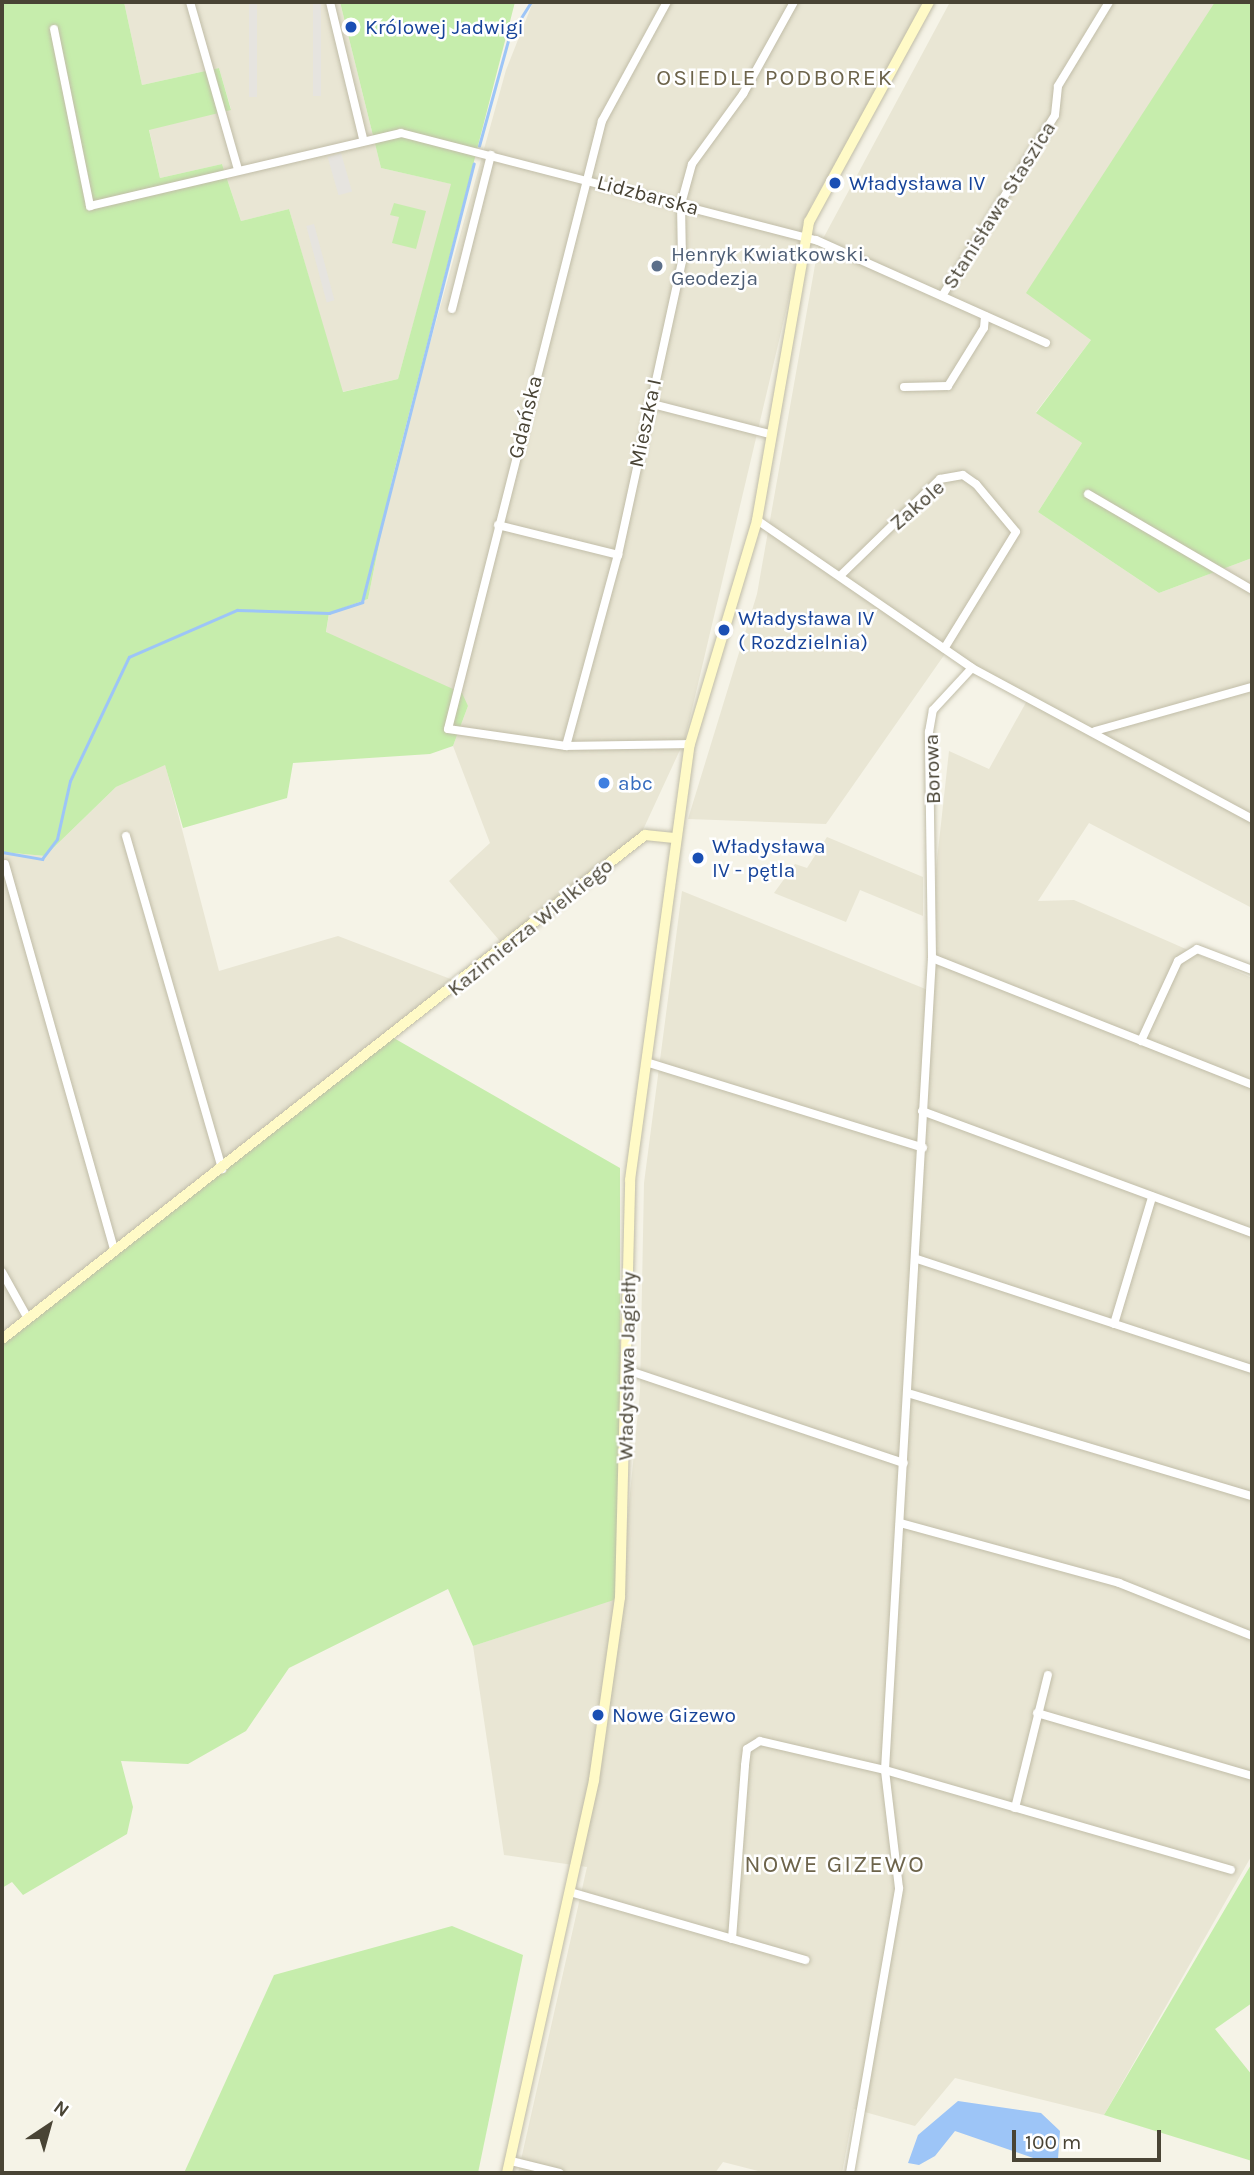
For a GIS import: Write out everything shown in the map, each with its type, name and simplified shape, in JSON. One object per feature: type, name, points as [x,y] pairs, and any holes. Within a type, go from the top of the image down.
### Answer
[{"type":"street","points":[[190,2],[238,169]]},
{"type":"street","points":[[330,2],[363,138]]},
{"type":"street","name":"Gdańska","points":[[566,746],[448,729],[602,121],[667,2]]},
{"type":"street","name":"Mieszka I","points":[[566,746],[618,555],[649,402],[682,261],[681,204],[702,145],[743,94],[794,2]]},
{"type":"street","points":[[674,838],[690,744],[757,520],[805,238],[815,208],[929,2]]},
{"type":"street","name":"Stanisława Staszica","points":[[942,296],[1055,116],[1058,86],[1109,2]]},
{"type":"street","name":"Lidzbarska","points":[[54,29],[90,206],[363,138],[401,133],[586,178],[805,238],[1046,343]]},
{"type":"street","points":[[452,309],[491,155]]},
{"type":"street","points":[[904,387],[938,391],[948,386],[984,328],[985,316]]},
{"type":"street","points":[[649,402],[770,434]]},
{"type":"street","name":"Zakole","points":[[841,575],[940,479],[963,475],[976,484],[1016,532],[944,649]]},
{"type":"street","points":[[1088,494],[1252,590]]},
{"type":"street","points":[[757,520],[841,575],[972,668],[1095,731],[1252,819]]},
{"type":"street","points":[[498,525],[618,555]]},
{"type":"street","name":"Borowa","points":[[849,2173],[897,1908],[885,1770],[904,1463],[911,1394],[923,1148],[922,1111],[932,958],[929,732],[933,710],[972,668]]},
{"type":"street","points":[[1095,731],[1252,687]]},
{"type":"street","points":[[566,746],[690,744]]},
{"type":"street","name":"Kazimierza Wielkiego","points":[[2,1339],[114,1249],[392,1037],[645,835],[674,838]]},
{"type":"street","points":[[126,836],[222,1169]]},
{"type":"street","name":"Władysława Jagiełły","points":[[507,2173],[570,1892],[620,1598],[631,1180],[674,838]]},
{"type":"street","points":[[5,864],[114,1249]]},
{"type":"street","points":[[1141,1041],[1178,961],[1197,949],[1252,970]]},
{"type":"street","points":[[932,958],[1252,1085]]},
{"type":"street","points":[[646,1062],[923,1148]]},
{"type":"street","points":[[922,1111],[1252,1233]]},
{"type":"street","points":[[1114,1324],[1152,1197]]},
{"type":"street","points":[[917,1259],[1252,1369]]},
{"type":"street","points":[[2,1272],[27,1317]]},
{"type":"street","points":[[627,1370],[904,1463]]},
{"type":"street","points":[[911,1394],[1252,1496]]},
{"type":"street","points":[[900,1523],[1119,1583],[1252,1636]]},
{"type":"street","points":[[1015,1808],[1048,1675]]},
{"type":"street","points":[[1037,1713],[1252,1776]]},
{"type":"street","points":[[732,1939],[747,1749],[761,1741],[885,1770],[1231,1870]]},
{"type":"street","points":[[570,1892],[805,1960]]},
{"type":"street","points":[[510,2161],[560,2173]]},
{"type":"shaded area","points":[[124,2],[340,2],[381,168],[452,184],[398,379],[342,392],[289,209],[241,221],[222,164],[160,178],[149,129],[231,109],[219,68],[142,85]]},
{"type":"shaded area","points":[[249,2],[257,2],[257,97],[249,97]]},
{"type":"shaded area","points":[[313,2],[321,2],[321,96],[313,96]]},
{"type":"shaded area","points":[[533,2],[928,2],[811,205],[685,739],[642,832],[504,946],[449,881],[490,843],[453,746],[468,706],[326,633],[329,613],[368,599],[392,480],[506,70]]},
{"type":"shaded area","points":[[950,2],[1216,2],[1091,340],[1036,412],[1082,443],[1038,512],[1159,593],[1252,558],[1252,908],[1089,823],[1038,901],[1074,900],[1252,978],[1252,1855],[1104,2115],[955,2078],[915,2126],[854,2109],[842,2173],[766,2173],[723,2162],[715,2173],[518,2173],[587,1867],[504,1855],[473,1646],[620,1597],[640,1391],[644,1183],[682,891],[933,992],[936,869],[949,751],[989,769],[1029,697],[947,651],[826,824],[688,819],[757,594],[818,248]]},
{"type":"shaded area","points":[[341,153],[352,191],[339,195],[328,157]]},
{"type":"shaded area","points":[[314,224],[334,300],[327,302],[306,226]]},
{"type":"shaded area","points":[[165,764],[219,971],[338,936],[461,983],[2,1341],[2,852],[45,856],[116,787]]},
{"type":"shaded area","points":[[827,837],[923,877],[923,916],[860,890],[846,922],[774,893],[795,864],[807,868]]},
{"type":"green space","points":[[2,2],[124,2],[142,85],[219,68],[231,110],[149,130],[160,178],[222,164],[241,221],[289,209],[343,392],[398,379],[451,184],[381,168],[340,2],[515,2],[392,480],[368,599],[329,613],[326,632],[462,693],[468,706],[453,746],[430,754],[293,763],[287,798],[183,828],[165,765],[116,787],[45,856],[2,852]]},
{"type":"green space","points":[[1215,2],[1252,2],[1252,558],[1159,593],[1038,512],[1082,443],[1036,413],[1091,340],[1026,293]]},
{"type":"green space","points":[[394,203],[426,211],[416,249],[392,243],[399,217],[390,215]]},
{"type":"green space","points":[[392,1037],[620,1168],[620,1598],[473,1646],[448,1589],[289,1668],[246,1731],[188,1764],[121,1761],[133,1807],[127,1834],[23,1895],[12,1882],[2,1888],[2,1341]]},
{"type":"green space","points":[[1252,1863],[1252,2003],[1215,2029],[1252,2075],[1252,2161],[1104,2115]]},
{"type":"green space","points":[[452,1926],[523,1955],[478,2173],[184,2173],[274,1975]]},
{"type":"water","points":[[958,2101],[1041,2113],[1060,2131],[1058,2159],[1039,2160],[955,2131],[935,2156],[919,2165],[908,2163],[918,2135]]},
{"type":"waterway","points":[[479,146],[509,37],[531,2]]},
{"type":"waterway","points":[[2,852],[42,859],[57,839],[70,781],[129,657],[237,610],[329,613],[362,602],[474,164]]},
{"type":"place","name":"Królowej Jadwigi","points":[[351,27]]},
{"type":"place","name":"Władysława IV","points":[[835,183]]},
{"type":"place","name":"Henryk Kwiatkowski. Geodezja","points":[[657,266]]},
{"type":"place","name":"Władysława IV ( Rozdzielnia)","points":[[724,630]]},
{"type":"place","name":"abc","points":[[604,783]]},
{"type":"place","name":"Władysława IV - pętla","points":[[698,858]]},
{"type":"place","name":"Nowe Gizewo","points":[[598,1715]]},
{"type":"district","name":"OSIEDLE PODBOREK","points":[[775,78]]},
{"type":"district","name":"NOWE GIZEWO","points":[[835,1865]]}]
